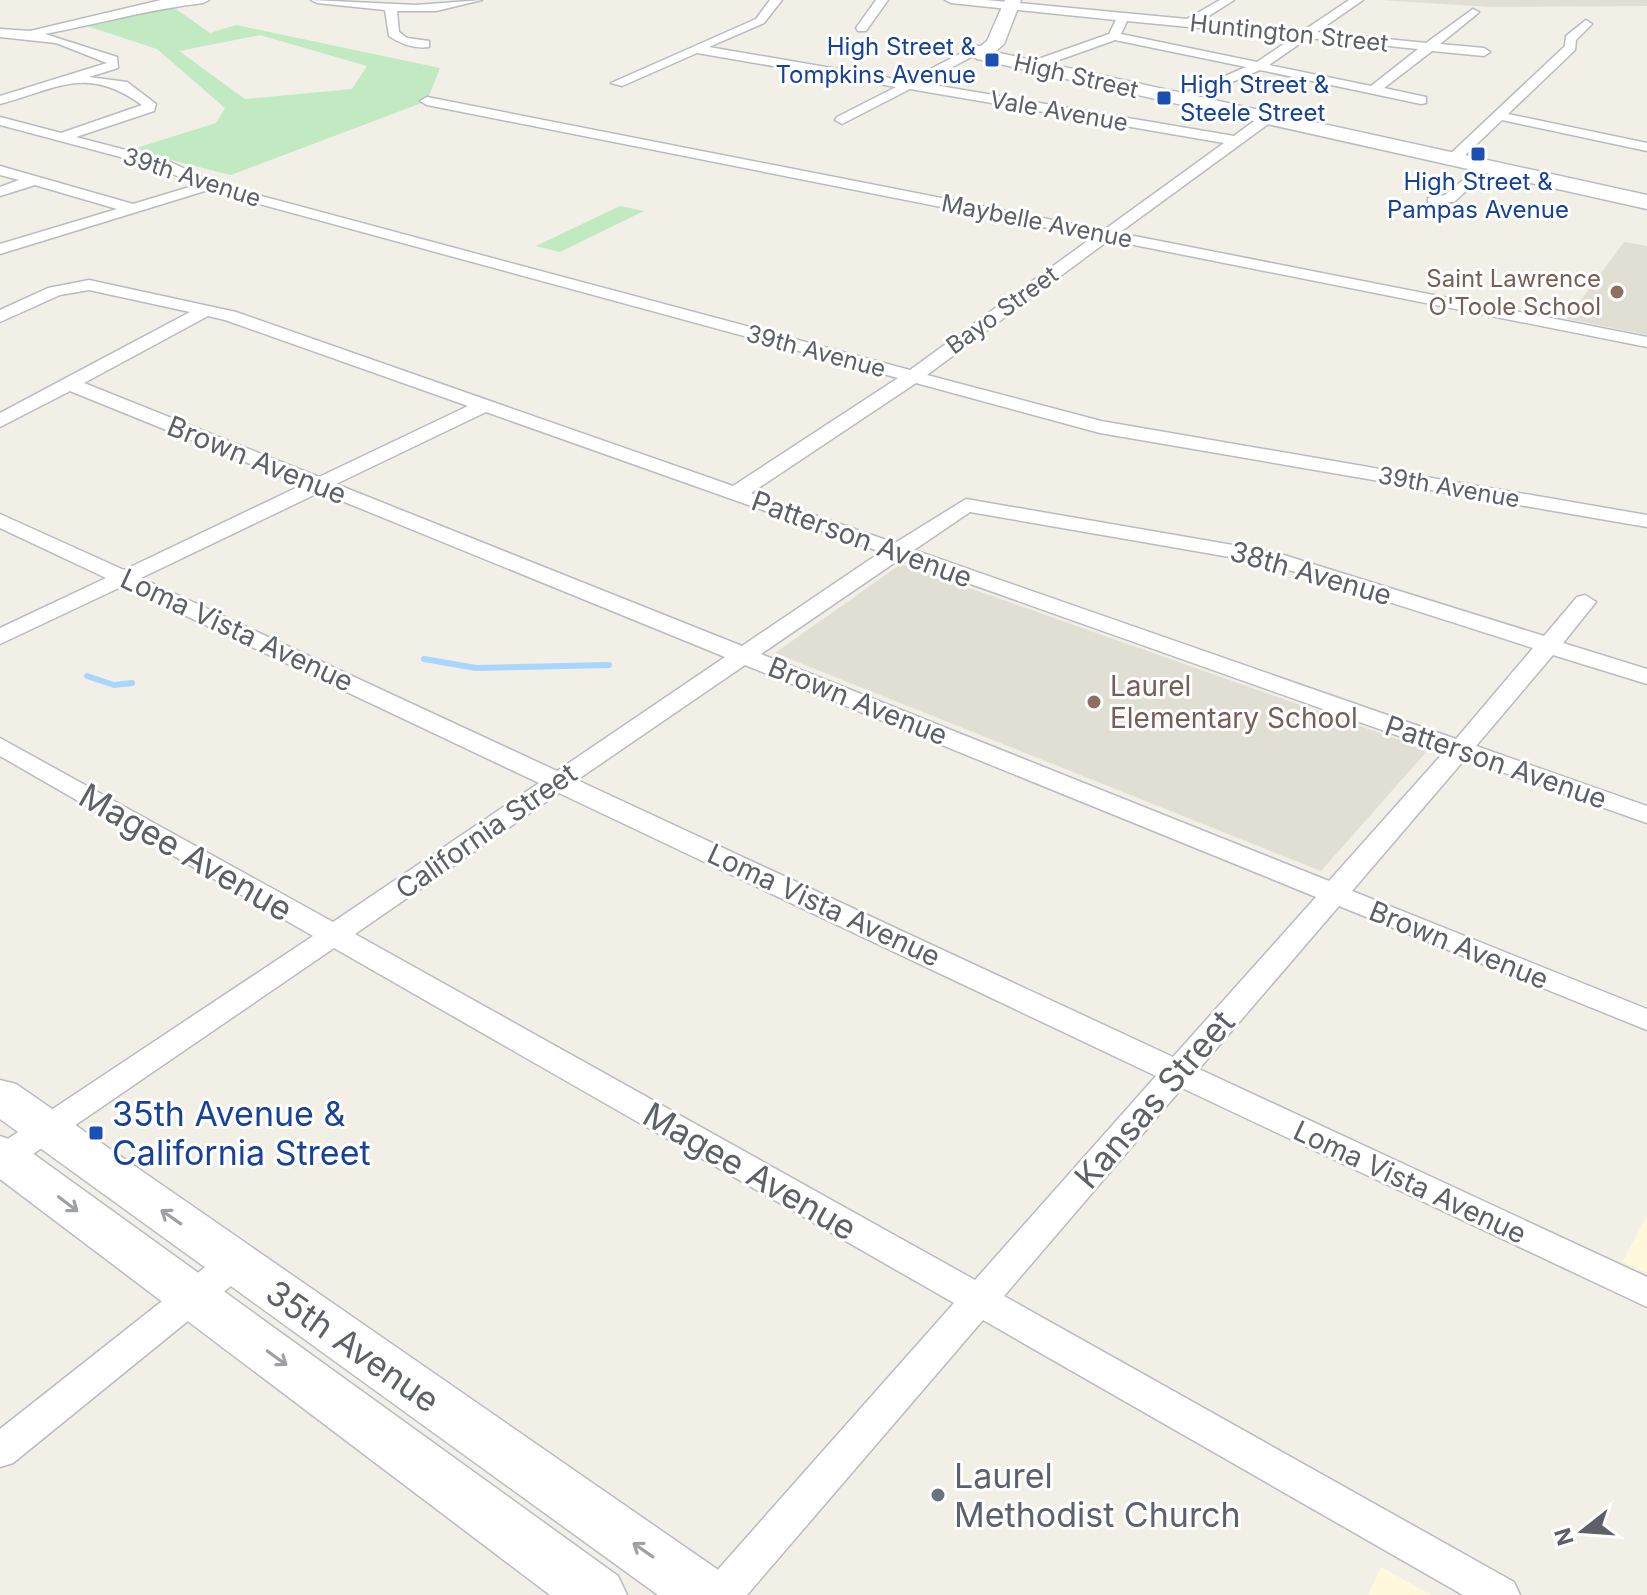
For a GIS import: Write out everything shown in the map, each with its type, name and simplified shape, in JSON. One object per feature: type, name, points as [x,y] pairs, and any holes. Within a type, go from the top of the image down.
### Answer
[{"type":"street","points":[[0,40],[169,2],[203,0]]},
{"type":"street","points":[[317,0],[391,10],[426,9],[476,0]]},
{"type":"street","points":[[617,83],[760,21],[776,0]]},
{"type":"street","points":[[862,28],[882,0]]},
{"type":"street","name":"Huntington Street","points":[[951,0],[1003,2],[1122,17],[1484,52]]},
{"type":"street","points":[[1114,36],[1127,0]]},
{"type":"street","points":[[1189,23],[1228,0]]},
{"type":"street","points":[[1188,97],[1259,66],[1357,0]]},
{"type":"street","points":[[842,120],[995,44],[1003,2]]},
{"type":"street","points":[[391,10],[393,33],[404,41],[425,44]]},
{"type":"street","points":[[1374,90],[1473,12]]},
{"type":"street","points":[[1457,156],[1571,47],[1570,39],[1586,24]]},
{"type":"street","points":[[0,33],[27,34],[94,50],[113,60],[114,65],[0,100]]},
{"type":"street","points":[[1037,64],[1114,36],[1421,100]]},
{"type":"street","name":"Vale Avenue","points":[[697,49],[1233,140]]},
{"type":"street","name":"High Street","points":[[981,50],[1457,156],[1485,166],[1647,202]]},
{"type":"street","points":[[62,137],[149,108],[149,104],[122,85],[70,80]]},
{"type":"street","name":"High Street","points":[[1188,97],[1266,119],[1647,194]]},
{"type":"street","name":"Maybelle Avenue","points":[[427,101],[1647,342]]},
{"type":"street","points":[[1500,116],[1647,147]]},
{"type":"street","name":"Bayo Street","points":[[735,494],[911,377],[1233,140],[1266,119]]},
{"type":"street","name":"39th Avenue","points":[[0,121],[163,164],[207,186],[1100,427],[1647,521]]},
{"type":"street","points":[[1632,144],[1647,127]]},
{"type":"street","points":[[1433,201],[1449,199],[1485,166]]},
{"type":"street","points":[[0,170],[134,209]]},
{"type":"street","points":[[0,192],[34,180]]},
{"type":"street","points":[[0,249],[207,186]]},
{"type":"street","name":"Patterson Avenue","points":[[0,317],[72,285],[89,285],[207,310],[1647,815]]},
{"type":"street","points":[[0,421],[207,310]]},
{"type":"street","name":"Brown Avenue","points":[[70,384],[1647,1020]]},
{"type":"street","points":[[0,637],[484,406]]},
{"type":"street","name":"California Street","points":[[3,1156],[334,937],[742,654],[966,505]]},
{"type":"street","name":"38th Avenue","points":[[966,505],[1274,558],[1647,677]]},
{"type":"street","name":"Loma Vista Avenue","points":[[0,520],[1647,1293]]},
{"type":"street","name":"Kansas Street","points":[[721,1595],[1460,750],[1585,602]]},
{"type":"street","name":"Magee Avenue","points":[[0,746],[1500,1595]]},
{"type":"street","name":"35th Avenue","points":[[0,1096],[47,1129],[214,1279],[597,1595]]},
{"type":"street","name":"35th Avenue","points":[[3,1156],[214,1279],[706,1595]]},
{"type":"street","points":[[0,1451],[214,1279]]},
{"type":"shaded area","points":[[1380,0],[1647,0],[1647,6],[1491,7]]},
{"type":"shaded area","name":"Saint Lawrence O'Toole School","points":[[1624,242],[1647,246],[1647,335],[1567,319]]},
{"type":"shaded area","name":"Laurel Elementary School","points":[[901,564],[1428,750],[1321,871],[775,653]]},
{"type":"shaded area","points":[[1647,1216],[1647,1273],[1622,1262]]},
{"type":"shaded area","points":[[1381,1567],[1432,1595],[1368,1595]]},
{"type":"green space","points":[[173,7],[210,33],[236,25],[440,68],[427,101],[231,175],[130,150],[216,123],[225,108],[157,49],[87,26]],"holes":[[[260,35],[367,66],[352,89],[245,99],[179,51]]]},
{"type":"green space","points":[[620,206],[644,211],[560,252],[536,246]]},
{"type":"waterway","points":[[424,659],[476,668],[609,665]]},
{"type":"waterway","points":[[87,676],[114,685],[132,683]]},
{"type":"place","name":"High Street & Tompkins Avenue","points":[[992,60]]},
{"type":"place","name":"High Street & Steele Street","points":[[1164,98]]},
{"type":"place","name":"High Street & Pampas Avenue","points":[[1478,154]]},
{"type":"place","name":"Saint Lawrence O'Toole School","points":[[1617,292]]},
{"type":"place","name":"Laurel Elementary School","points":[[1094,702]]},
{"type":"place","name":"35th Avenue & California Street","points":[[96,1133]]},
{"type":"place","name":"Laurel Methodist Church","points":[[938,1495]]}]
